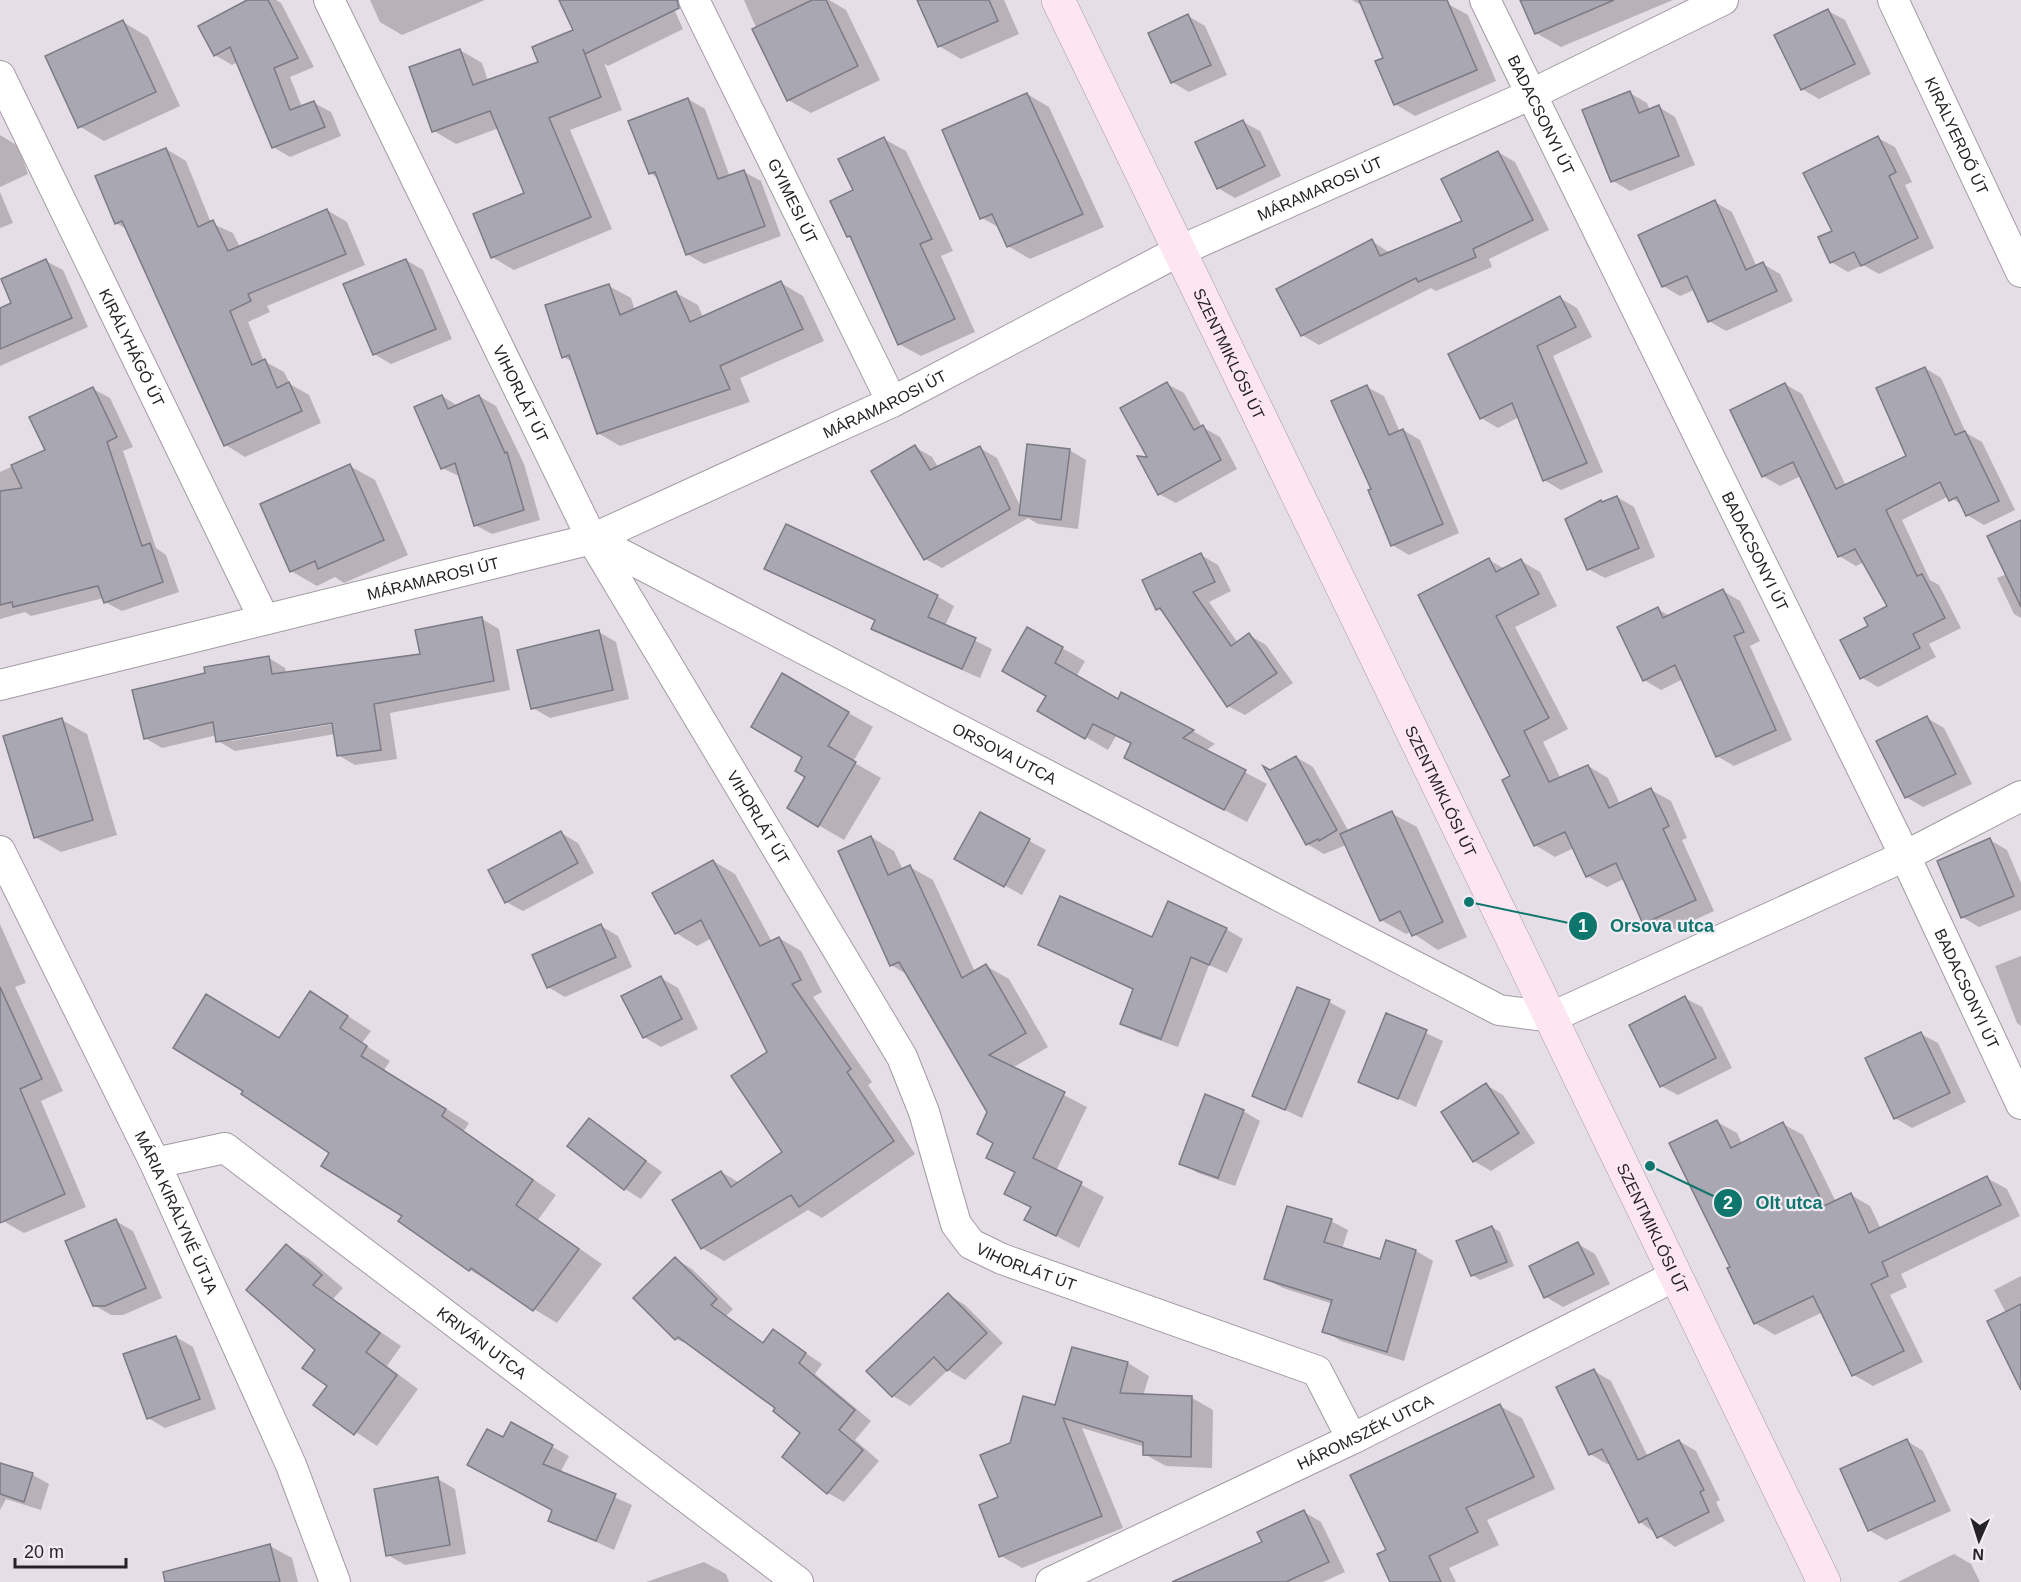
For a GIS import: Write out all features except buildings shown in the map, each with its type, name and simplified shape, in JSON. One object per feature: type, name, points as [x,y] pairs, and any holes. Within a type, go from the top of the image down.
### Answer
[{"type":"street","name":"VIHORLÁT ÚT","points":[[328,0],[592,539],[902,1057],[924,1113],[956,1224],[971,1244],[1002,1259],[1317,1371],[1352,1439]]},
{"type":"street","name":"GYIMESI ÚT","points":[[693,0],[892,402]]},
{"type":"street","name":"SZENTMIKLÓSI ÚT","points":[[1058,0],[1824,1582]]},
{"type":"street","name":"BADACSONYI ÚT","points":[[1485,0],[1905,856],[2021,1104]]},
{"type":"street","name":"MÁRAMAROSI ÚT","points":[[0,685],[592,539],[892,402],[1179,251],[1532,94],[1723,0]]},
{"type":"street","name":"KIRÁLYERDŐ ÚT","points":[[1893,0],[2021,272]]},
{"type":"street","name":"KIRÁLYHÁGÓ ÚT","points":[[0,76],[264,619]]},
{"type":"street","name":"ORSOVA UTCA","points":[[592,539],[1499,1010],[1552,1017]]},
{"type":"street","points":[[1552,1017],[1905,856],[2021,796]]},
{"type":"street","name":"MÁRIA KIRÁLYNÉ ÚTJA","points":[[0,851],[154,1163],[291,1465],[336,1582]]},
{"type":"street","name":"KRIVÁN UTCA","points":[[154,1163],[225,1148],[798,1582]]},
{"type":"street","name":"HÁROMSZÉK UTCA","points":[[1051,1582],[1352,1439],[1675,1276]]},
{"type":"place","name":"Orsova utca","points":[[1469,902]]},
{"type":"place","name":"Olt utca","points":[[1650,1166]]}]
